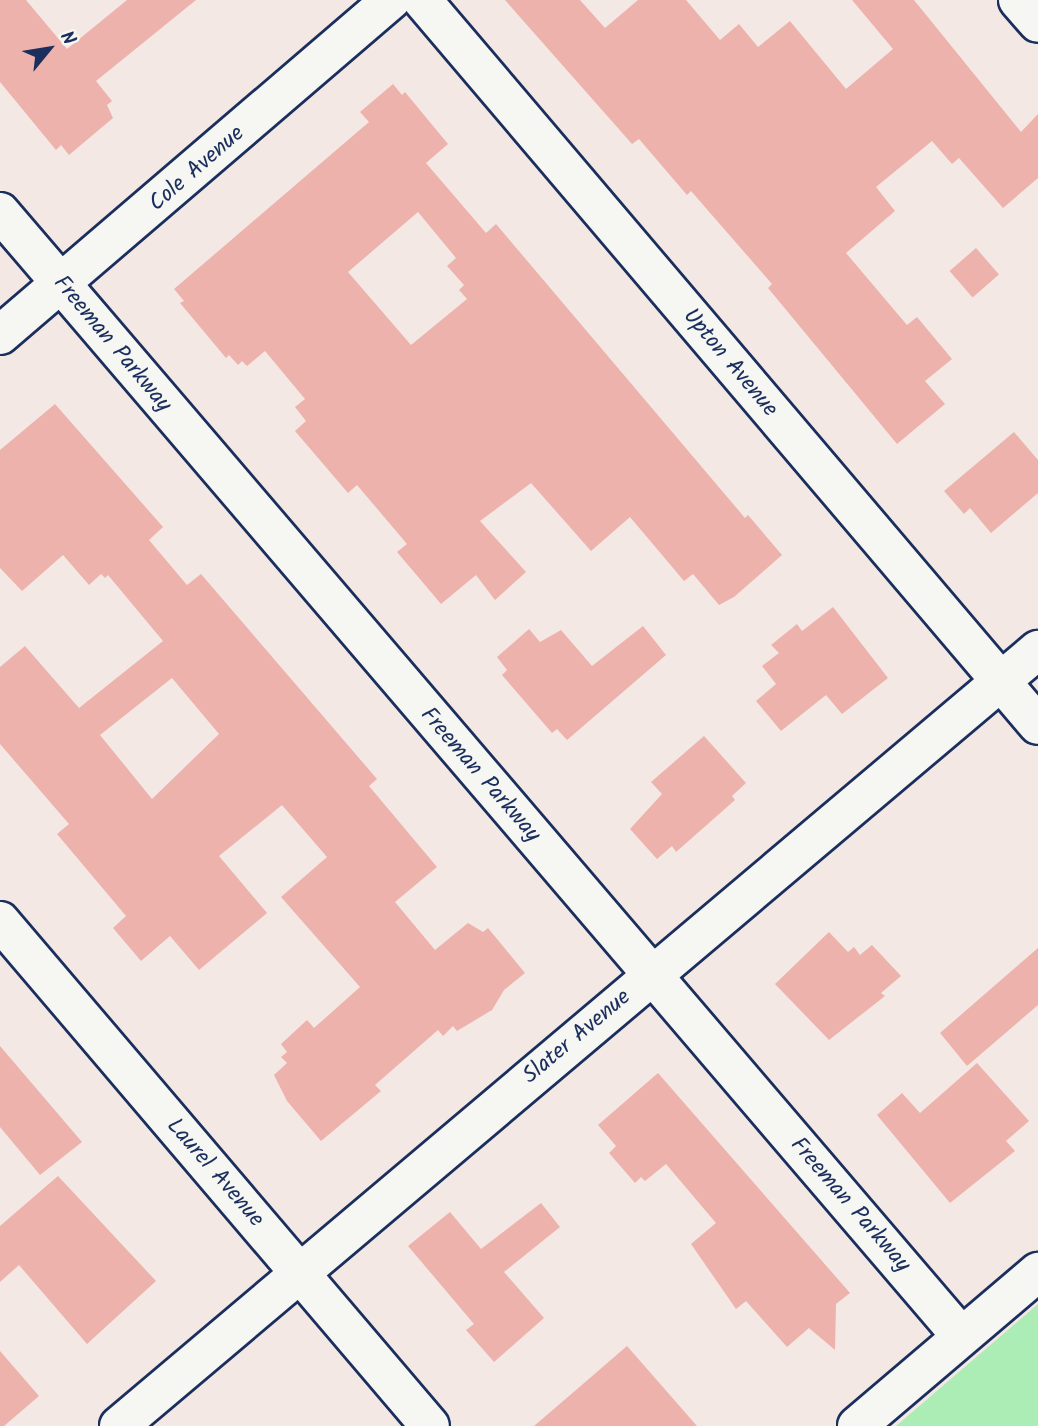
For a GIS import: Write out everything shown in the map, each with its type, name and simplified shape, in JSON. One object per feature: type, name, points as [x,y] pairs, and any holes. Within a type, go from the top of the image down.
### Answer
[{"type":"street","name":"Cole Avenue","points":[[0,335],[62,285],[391,0]]},
{"type":"street","name":"Upton Avenue","points":[[422,0],[1038,725]]},
{"type":"street","points":[[1018,0],[1038,23]]},
{"type":"street","name":"Freeman Parkway","points":[[0,212],[961,1336]]},
{"type":"street","name":"Slater Avenue","points":[[119,1426],[1038,650]]},
{"type":"street","name":"Laurel Avenue","points":[[4,932],[300,1272],[430,1426]]},
{"type":"street","points":[[857,1426],[1038,1272]]},
{"type":"green space","points":[[1038,1304],[1038,1426],[896,1426]]},
{"type":"building","points":[[0,0],[26,0],[67,49],[127,0],[196,0],[96,81],[112,101],[107,105],[113,118],[69,155],[61,145],[56,150],[0,82]]},
{"type":"building","points":[[505,0],[580,0],[605,28],[638,0],[686,0],[720,40],[739,24],[758,47],[790,21],[846,89],[893,49],[852,0],[914,0],[1021,132],[1038,114],[1038,178],[1003,208],[959,158],[952,164],[932,141],[876,187],[895,211],[846,253],[907,325],[917,317],[952,359],[925,381],[945,404],[897,444],[768,288],[772,284],[691,191],[687,195],[639,139],[632,144]]},
{"type":"building","points":[[393,84],[402,95],[405,92],[448,144],[426,163],[486,233],[496,224],[745,518],[748,515],[782,555],[734,597],[719,605],[693,574],[684,581],[630,517],[591,551],[531,483],[480,521],[526,572],[495,600],[476,575],[441,604],[397,552],[407,544],[357,485],[348,493],[295,431],[306,421],[295,407],[305,399],[265,351],[247,366],[242,361],[238,365],[229,355],[226,358],[180,303],[184,301],[174,289],[369,122],[360,112]],"holes":[[[418,212],[456,258],[447,266],[464,285],[459,290],[467,299],[411,345],[348,272]]]},
{"type":"building","points":[[976,248],[999,274],[973,297],[950,271]]},
{"type":"building","points":[[55,404],[163,527],[149,540],[187,585],[201,574],[377,779],[369,786],[437,867],[395,902],[435,950],[468,923],[483,932],[488,928],[525,973],[504,990],[492,1010],[457,1031],[453,1026],[443,1036],[438,1030],[375,1085],[381,1091],[321,1141],[287,1101],[274,1075],[287,1063],[281,1057],[287,1052],[281,1044],[307,1020],[314,1028],[360,987],[281,897],[327,857],[282,805],[219,856],[267,913],[199,970],[170,936],[141,961],[113,928],[126,916],[57,834],[69,824],[0,744],[0,667],[25,646],[79,708],[163,641],[108,575],[105,578],[101,574],[89,585],[63,555],[22,591],[0,568],[0,450]],"holes":[[[172,678],[219,734],[152,799],[100,735]]]},
{"type":"building","points":[[1014,432],[1038,460],[1038,493],[991,533],[970,508],[964,514],[944,491]]},
{"type":"building","points":[[833,607],[888,678],[842,714],[826,695],[781,731],[756,701],[776,684],[762,666],[779,653],[771,645],[797,624],[802,631]]},
{"type":"building","points":[[643,626],[666,655],[567,740],[557,729],[552,733],[502,675],[507,670],[497,657],[529,629],[540,642],[561,630],[592,666]]},
{"type":"building","points":[[704,736],[746,783],[732,796],[735,800],[676,852],[672,846],[657,859],[630,829],[662,794],[651,782]]},
{"type":"building","points":[[829,932],[848,952],[854,947],[860,955],[872,945],[901,976],[881,993],[885,996],[829,1040],[775,984]]},
{"type":"building","points":[[1038,948],[1038,1005],[967,1066],[940,1033]]},
{"type":"building","points":[[0,1046],[82,1142],[40,1175],[0,1127]]},
{"type":"building","points":[[977,1063],[1029,1121],[1006,1141],[1015,1151],[950,1203],[877,1115],[902,1093],[920,1113]]},
{"type":"building","points":[[658,1073],[850,1293],[836,1304],[835,1350],[809,1328],[787,1347],[746,1301],[736,1309],[691,1244],[716,1223],[666,1164],[645,1181],[641,1177],[635,1183],[609,1153],[616,1146],[598,1125]]},
{"type":"building","points":[[58,1176],[156,1281],[87,1344],[19,1265],[0,1282],[0,1226]]},
{"type":"building","points":[[541,1203],[560,1227],[504,1272],[544,1318],[494,1362],[466,1330],[474,1324],[408,1246],[450,1212],[481,1249]]},
{"type":"building","points":[[627,1346],[697,1426],[534,1426],[576,1390]]},
{"type":"building","points":[[0,1351],[39,1396],[4,1426],[0,1426]]}]
